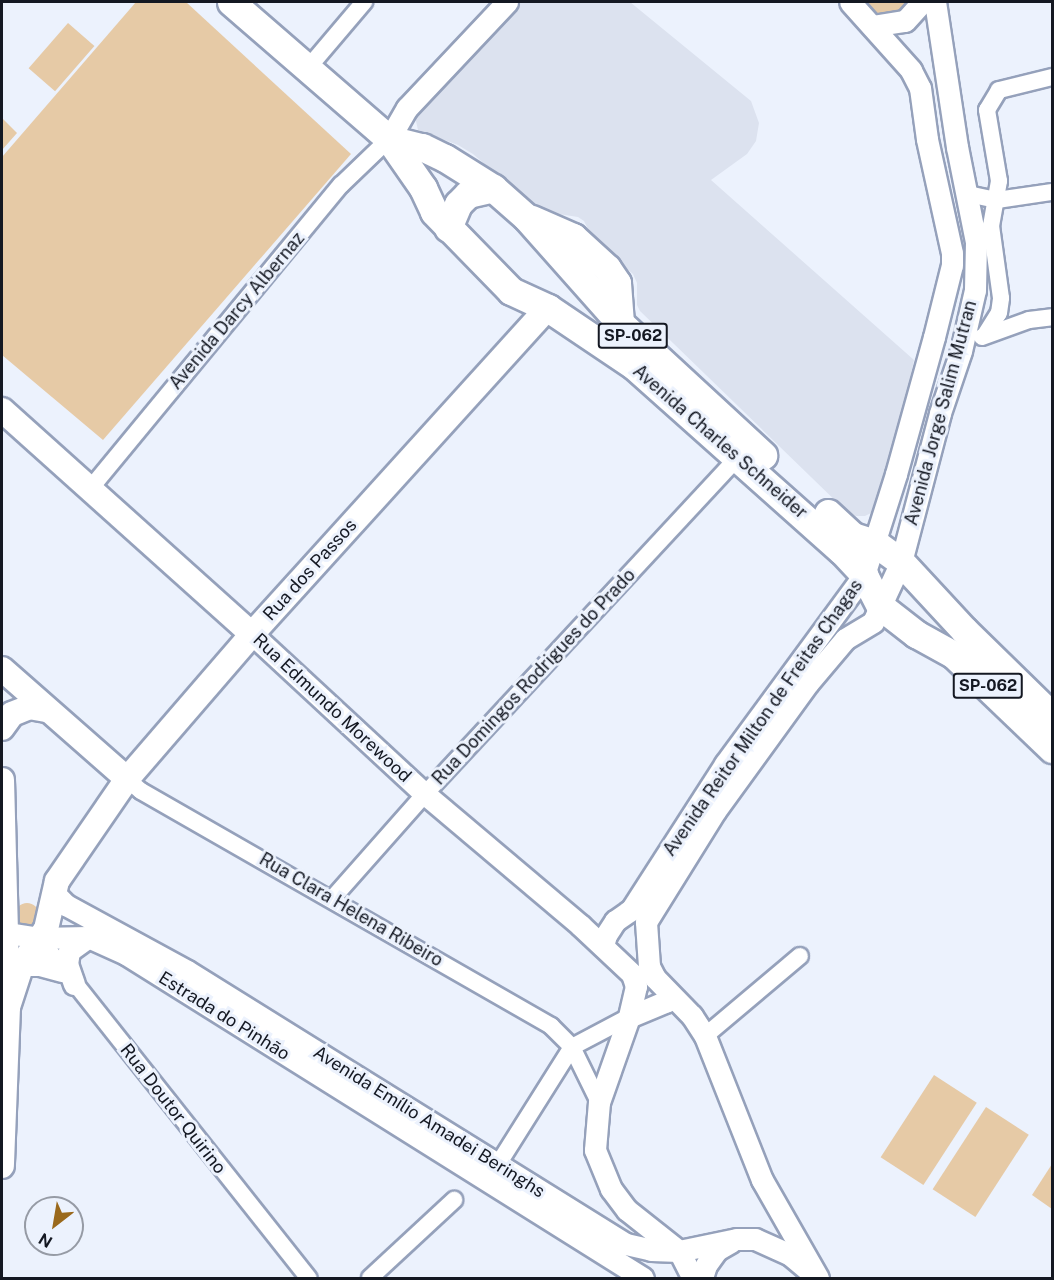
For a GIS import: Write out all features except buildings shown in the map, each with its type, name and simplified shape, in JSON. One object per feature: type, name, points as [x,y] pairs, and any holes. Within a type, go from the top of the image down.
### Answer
[{"type":"main road","name":"Avenida Charles Schneider","points":[[231,2],[389,139],[423,189],[434,212],[511,291],[548,308],[634,366],[837,546],[864,575],[877,614],[954,655],[1053,748]]},
{"type":"main road","name":"Avenida Charles Schneider","points":[[389,139],[422,147],[445,158],[493,188],[526,217],[620,323],[853,536],[875,543],[901,561],[1053,716]]},
{"type":"main road","points":[[448,228],[458,204],[468,194],[493,188]]},
{"type":"main road","name":"SP-062","points":[[526,217],[573,237],[607,267],[617,283],[620,323]]},
{"type":"main road","points":[[548,308],[560,283],[561,256]]},
{"type":"main road","name":"Rua dos Passos","points":[[8,1007],[22,964],[46,929],[57,880],[127,779],[252,634],[548,308]]},
{"type":"main road","name":"Rua Edmundo Morewood","points":[[2,410],[252,634]]},
{"type":"main road","points":[[916,634],[932,619],[939,607],[939,601]]},
{"type":"main road","points":[[2,669],[127,779]]},
{"type":"main road","points":[[2,728],[12,714],[29,707],[46,710]]},
{"type":"main road","points":[[2,780],[8,1007],[2,1166]]},
{"type":"main road","points":[[22,964],[40,964],[69,977]]},
{"type":"street","points":[[308,69],[364,2]]},
{"type":"street","points":[[389,139],[407,108],[507,2]]},
{"type":"street","name":"Avenida Jorge Salim Mutran","points":[[850,2],[911,70],[920,88],[927,139],[952,253],[934,338],[875,543]]},
{"type":"street","points":[[872,26],[905,21],[922,2]]},
{"type":"street","name":"Avenida Jorge Salim Mutran","points":[[877,614],[901,561],[940,413],[961,351],[975,290],[976,242],[957,147],[935,2]]},
{"type":"street","points":[[985,334],[999,313],[1002,298],[991,226],[999,181],[987,110],[990,101],[999,90],[1053,77]]},
{"type":"street","name":"Avenida Darcy Albernaz","points":[[90,489],[341,185],[389,139]]},
{"type":"street","points":[[968,194],[997,200],[1053,192]]},
{"type":"street","points":[[1002,298],[1016,313],[1029,320]]},
{"type":"street","points":[[934,338],[948,350],[961,351],[985,334],[1029,320],[1053,317]]},
{"type":"street","points":[[918,395],[934,398],[940,413]]},
{"type":"street","name":"Rua Domingos Rodrigues do Prado","points":[[332,899],[425,794],[738,457]]},
{"type":"street","name":"Avenida Reitor Milton de Freitas Chagas","points":[[875,543],[864,575],[725,764],[631,910],[615,921],[606,935],[606,949],[624,951],[633,947],[714,811],[808,683],[845,639],[877,614]]},
{"type":"street","name":"Rua Edmundo Morewood","points":[[252,634],[425,794],[606,949],[636,980],[629,1017]]},
{"type":"street","name":"Rua Clara Helena Ribeiro","points":[[127,779],[141,791],[551,1026],[572,1047],[599,1102]]},
{"type":"street","name":"Avenida Emílio Amadei Beringhs","points":[[55,894],[66,905],[187,970],[497,1166],[626,1244],[651,1250],[680,1251],[737,1239],[755,1239],[789,1254],[818,1278]]},
{"type":"street","points":[[646,922],[649,966],[655,978],[692,1016],[705,1036],[762,1180],[818,1278]]},
{"type":"street","name":"Estrada do Pinhão","points":[[5,933],[39,938],[88,937],[126,954],[643,1278]]},
{"type":"street","points":[[69,977],[67,964],[69,951],[88,937]]},
{"type":"street","name":"Rua Doutor Quirino","points":[[39,938],[308,1278]]},
{"type":"street","points":[[705,1036],[800,956]]},
{"type":"street","points":[[497,1166],[572,1047],[629,1017],[667,1001],[670,995]]},
{"type":"street","points":[[629,1017],[599,1102],[595,1150],[610,1189],[627,1210],[680,1251],[693,1278]]},
{"type":"street","points":[[370,1278],[454,1200]]},
{"type":"street","points":[[702,1278],[705,1265],[717,1250],[737,1239]]},
{"type":"shaded area","points":[[136,2],[186,2],[351,154],[103,440],[2,355],[2,157]]},
{"type":"shaded area","points":[[516,2],[630,2],[751,101],[759,123],[756,141],[747,154],[711,180],[914,360],[885,494],[877,510],[865,516],[856,516],[845,510],[640,311],[637,305],[637,283],[633,274],[594,242],[584,221],[578,217],[539,211],[473,154],[458,145],[418,130],[415,117],[420,108]]},
{"type":"shaded area","points":[[867,2],[915,2],[913,7],[882,17],[875,13]]},
{"type":"shaded area","points":[[68,23],[94,46],[55,91],[29,68]]},
{"type":"shaded area","points":[[2,118],[17,133],[2,150]]},
{"type":"shaded area","points":[[27,903],[36,906],[39,915],[36,924],[27,927],[18,924],[15,915],[18,906]]},
{"type":"shaded area","points":[[934,1075],[977,1103],[923,1185],[881,1157]]},
{"type":"shaded area","points":[[986,1107],[1029,1135],[975,1217],[933,1189]]},
{"type":"shaded area","points":[[1052,1164],[1052,1209],[1032,1195]]}]
